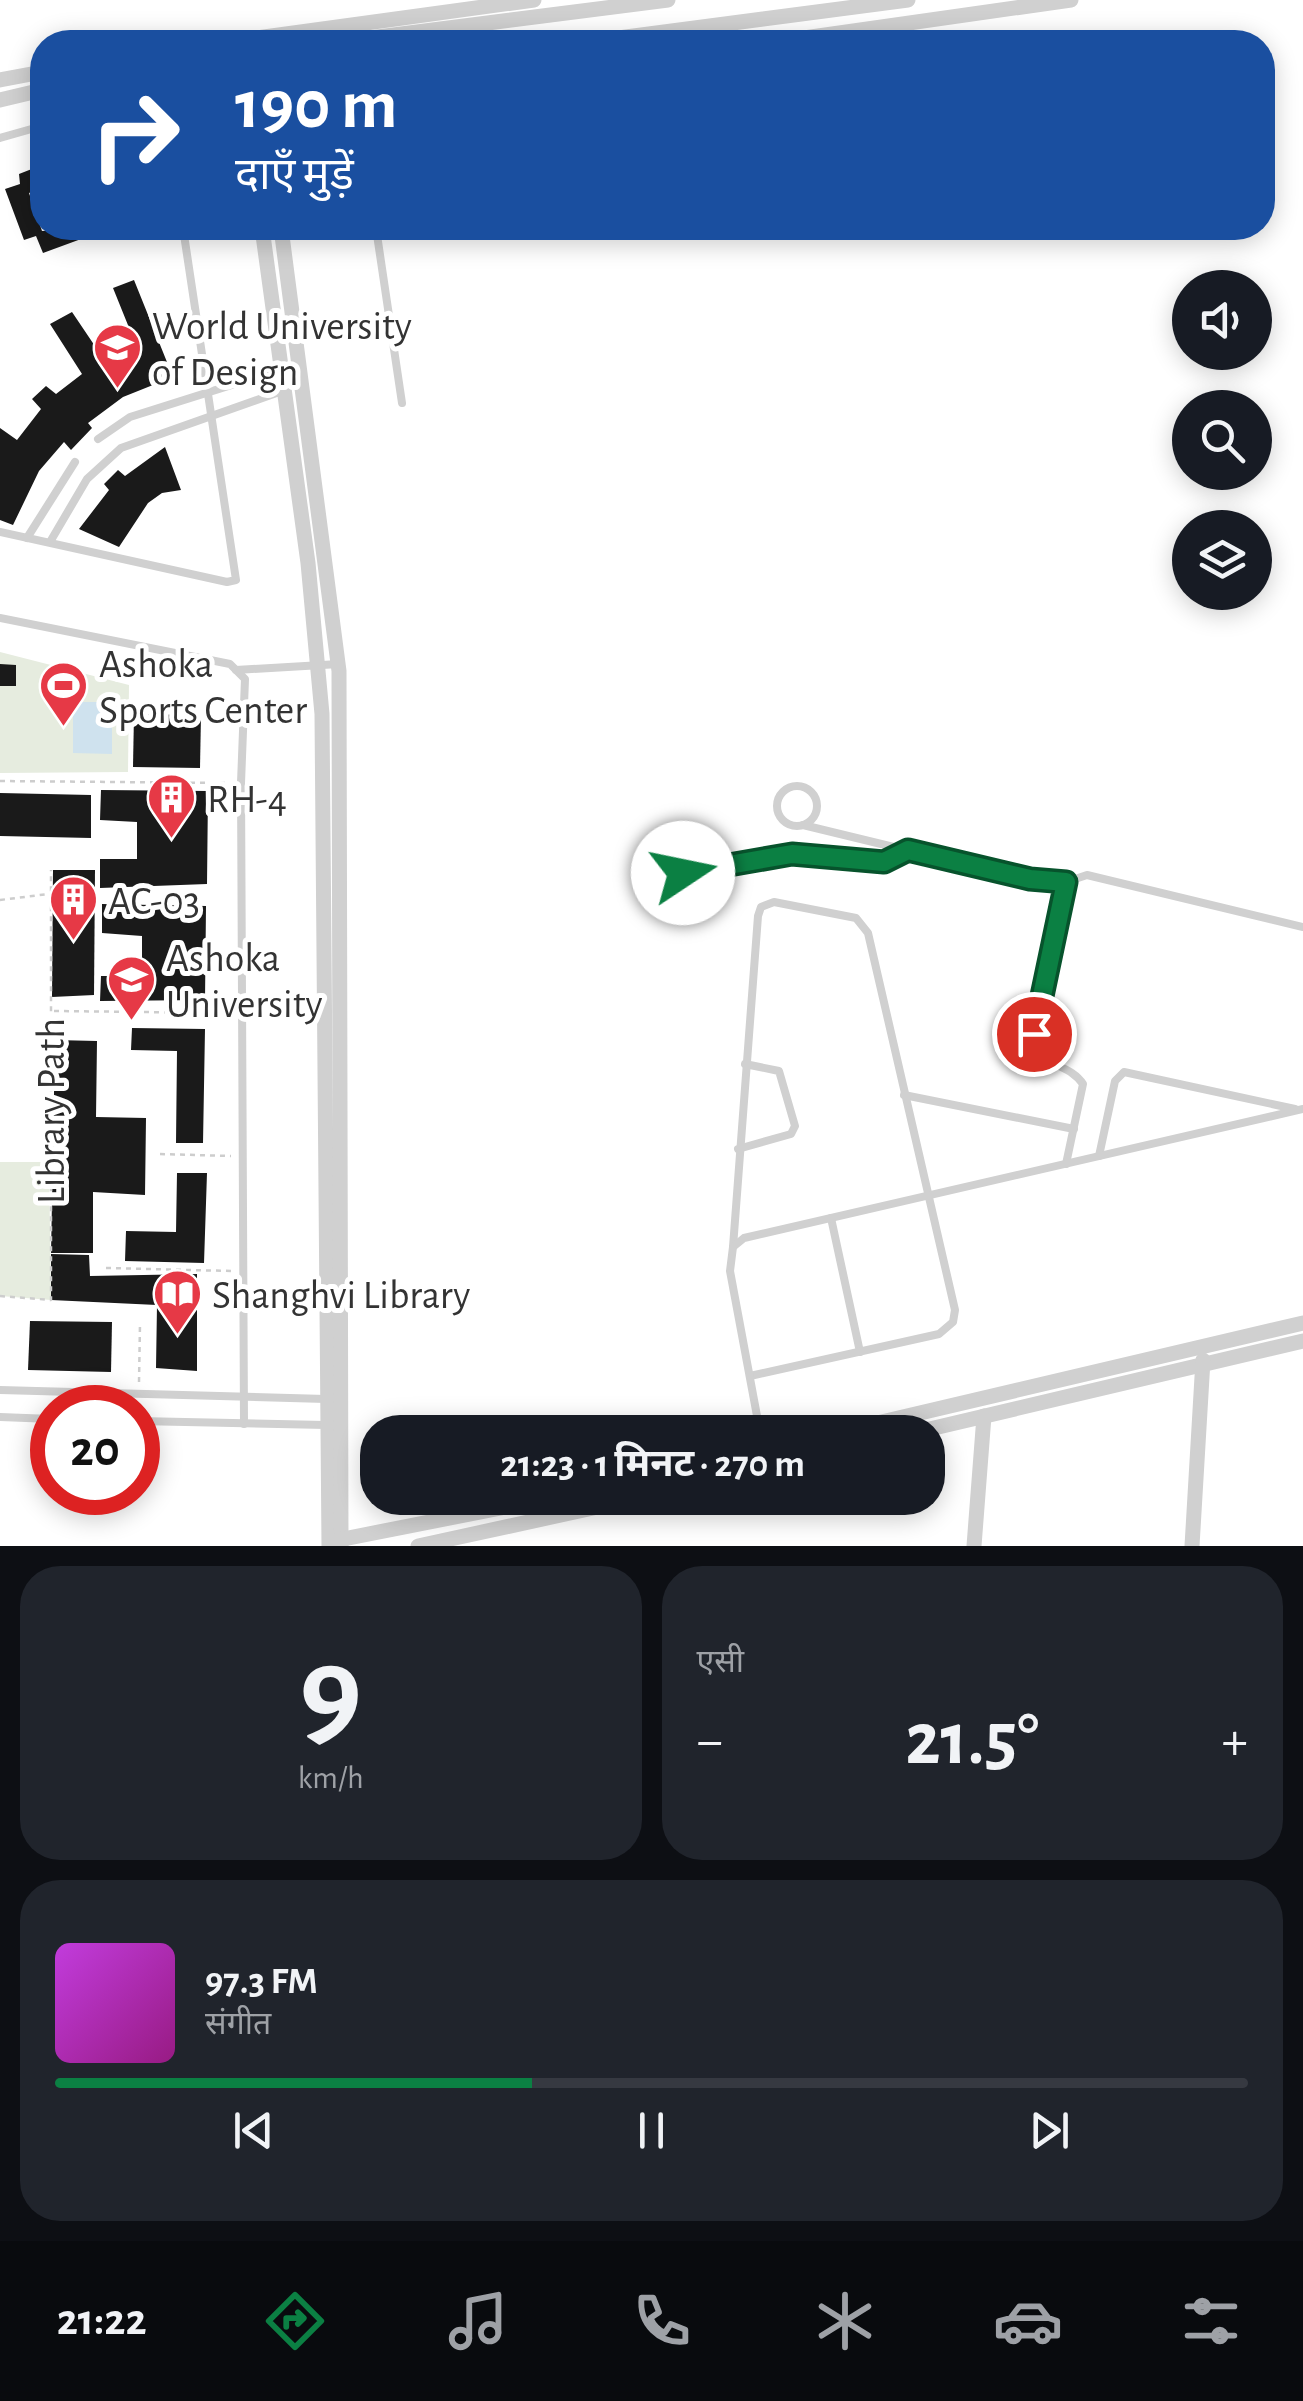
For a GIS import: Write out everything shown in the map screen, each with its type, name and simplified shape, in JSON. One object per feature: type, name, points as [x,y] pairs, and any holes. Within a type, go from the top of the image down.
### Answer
[{"type":"street","points":[[325,30],[534,0]]},
{"type":"street","points":[[412,30],[552,7],[668,0]]},
{"type":"street","points":[[679,30],[908,0]]},
{"type":"street","points":[[860,30],[1071,0]]},
{"type":"street","points":[[0,80],[30,74]]},
{"type":"street","points":[[0,100],[30,93]]},
{"type":"street","points":[[264,240],[319,664],[326,1426],[335,1543]]},
{"type":"street","points":[[283,240],[339,664],[335,1543]]},
{"type":"street","points":[[911,1415],[1303,1324]]},
{"type":"street","points":[[945,1425],[1303,1341]]},
{"type":"street","points":[[1192,1546],[1203,1347]]},
{"type":"street","points":[[974,1546],[984,1416]]},
{"type":"street","points":[[335,1543],[469,1515]]},
{"type":"street","points":[[418,1546],[467,1541],[571,1515]]},
{"type":"lane","points":[[0,138],[30,129]]},
{"type":"lane","points":[[0,532],[227,582],[236,580],[185,240]]},
{"type":"lane","points":[[378,240],[402,403]]},
{"type":"lane","points":[[98,439],[130,417],[208,389],[282,369]]},
{"type":"lane","points":[[50,542],[102,463],[142,438],[285,390]]},
{"type":"lane","points":[[27,538],[76,462]]},
{"type":"lane","points":[[0,618],[230,664],[246,679],[241,783],[244,1424]]},
{"type":"lane","points":[[236,670],[339,664]]},
{"type":"lane","points":[[803,825],[817,812],[816,798],[807,788],[793,786],[782,792],[778,811],[790,825],[1030,879],[1066,882],[1087,876],[1303,927]]},
{"type":"lane","points":[[649,879],[792,854],[884,862],[908,850]]},
{"type":"lane","points":[[1066,882],[1034,1043],[1047,1062],[1080,1077],[1083,1084],[1066,1164]]},
{"type":"lane","points":[[750,1376],[939,1334],[953,1322],[955,1310],[868,933],[856,918],[774,902],[762,907],[745,1064],[730,1272],[757,1415]]},
{"type":"lane","points":[[738,1149],[786,1135],[795,1126],[779,1071],[745,1064]]},
{"type":"lane","points":[[1099,1156],[1115,1081],[1124,1072],[1301,1109]]},
{"type":"lane","points":[[904,1096],[1074,1129]]},
{"type":"lane","points":[[733,1247],[744,1238],[1301,1109]]},
{"type":"lane","points":[[831,1218],[860,1352]]},
{"type":"lane","points":[[0,1390],[30,1391]]},
{"type":"lane","points":[[160,1394],[326,1398]]},
{"type":"lane","points":[[0,1417],[30,1418]]},
{"type":"lane","points":[[160,1422],[326,1426]]},
{"type":"path","points":[[0,780],[241,783]]},
{"type":"path","name":"Library Path","points":[[0,1296],[51,1300],[51,870]]},
{"type":"path","points":[[0,900],[50,894]]},
{"type":"path","points":[[50,1011],[242,1014]]},
{"type":"path","points":[[160,1154],[242,1157]]},
{"type":"path","points":[[106,1268],[243,1271]]},
{"type":"path","points":[[138,1385],[140,1324]]},
{"type":"shaded area","name":"Ashoka Sports Center","points":[[0,652],[129,685],[128,772],[0,773]]},
{"type":"shaded area","points":[[0,1162],[49,1162],[51,1300],[0,1296]]},
{"type":"water","points":[[73,702],[112,702],[112,754],[73,753]]},
{"type":"building","points":[[30,170],[30,238],[24,240],[5,189],[20,184],[19,174]]},
{"type":"building","points":[[38,240],[78,240],[43,253]]},
{"type":"building","points":[[134,280],[173,377],[123,397],[88,423],[92,428],[71,450],[64,442],[39,471],[13,525],[0,520],[0,428],[17,440],[41,409],[32,399],[46,386],[56,394],[82,374],[50,324],[72,312],[105,361],[136,345],[113,288]]},
{"type":"building","points":[[165,447],[181,490],[162,493],[148,503],[119,547],[79,529],[109,490],[104,484],[118,470],[125,476]]},
{"type":"building","points":[[0,664],[16,665],[16,686],[0,686]]},
{"type":"building","points":[[134,714],[201,715],[200,768],[133,767]]},
{"type":"building","name":"RH-4","points":[[101,790],[208,791],[207,884],[100,888],[100,859],[137,859],[137,822],[100,820]]},
{"type":"building","points":[[0,793],[91,795],[91,838],[0,836]]},
{"type":"building","name":"AC-03","points":[[53,870],[95,870],[94,995],[52,997]]},
{"type":"building","points":[[102,904],[206,906],[205,1000],[100,1001],[101,976],[142,976],[142,936],[102,933]]},
{"type":"building","points":[[132,1028],[205,1029],[203,1143],[176,1143],[177,1051],[131,1050]]},
{"type":"building","points":[[55,1040],[97,1041],[96,1117],[146,1118],[145,1195],[93,1192],[93,1253],[51,1253]]},
{"type":"building","points":[[177,1173],[207,1173],[204,1263],[125,1261],[126,1231],[176,1232]]},
{"type":"building","points":[[51,1254],[89,1255],[90,1276],[197,1274],[197,1371],[156,1368],[157,1305],[51,1300]]},
{"type":"building","points":[[30,1321],[112,1322],[111,1372],[28,1370]]},
{"type":"place","name":"World University of Design","points":[[117,390]]},
{"type":"place","name":"Ashoka Sports Center","points":[[64,728]]},
{"type":"place","name":"RH-4","points":[[172,840]]},
{"type":"place","name":"AC-03","points":[[73,942]]},
{"type":"place","name":"Ashoka University","points":[[131,1022]]},
{"type":"place","name":"Shanghvi Library","points":[[177,1336]]},
{"type":"route","points":[[683,873],[792,854],[825,853],[884,862],[908,850],[1030,879],[1066,882],[1034,1034]]}]
